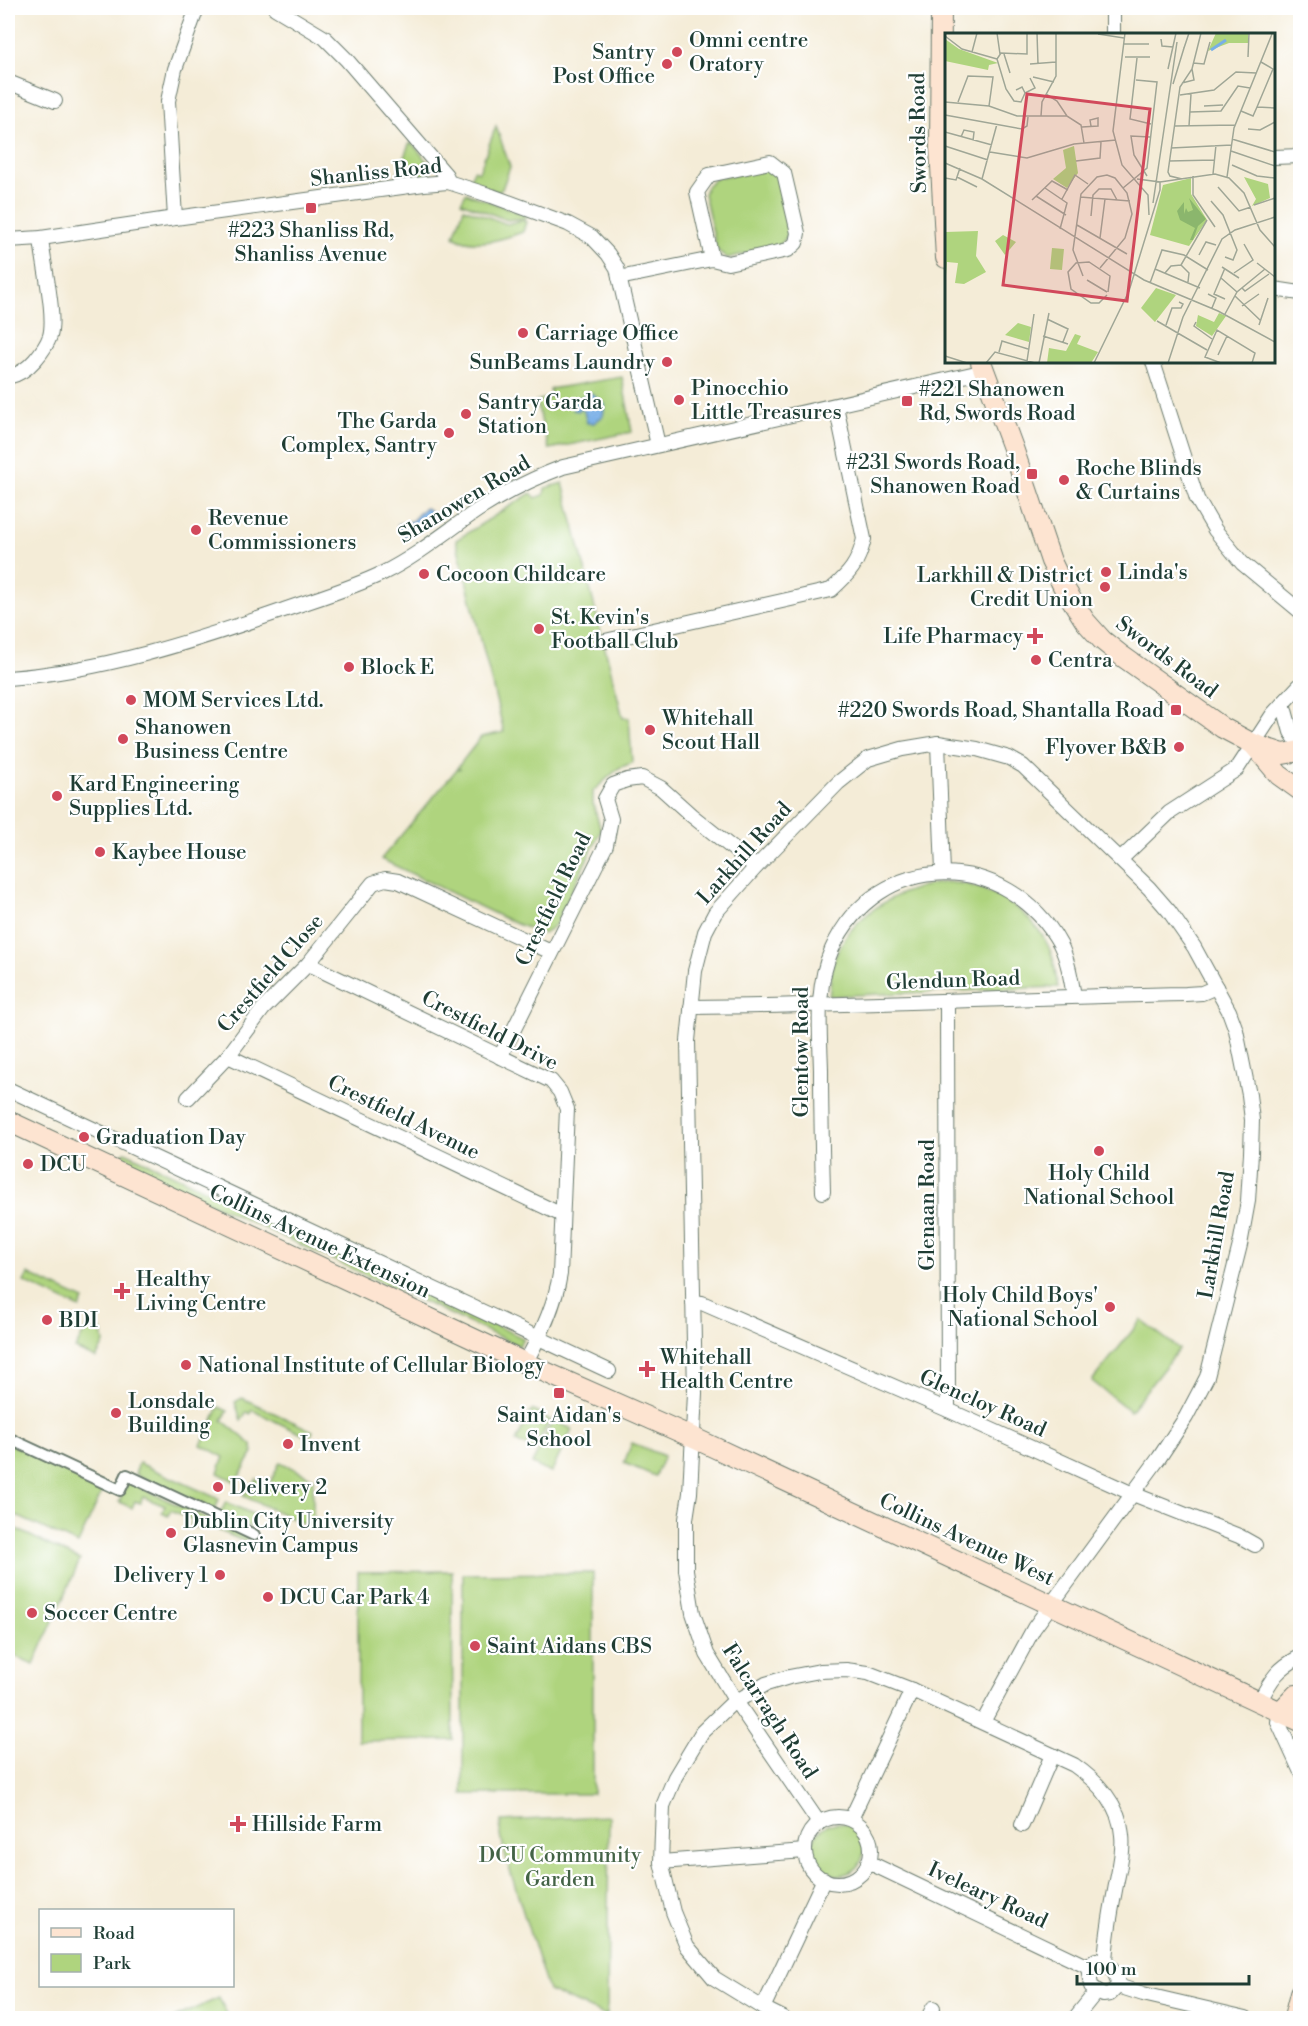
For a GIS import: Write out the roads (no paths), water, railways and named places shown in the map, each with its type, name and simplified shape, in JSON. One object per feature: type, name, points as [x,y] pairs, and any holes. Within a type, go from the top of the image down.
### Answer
[{"type":"main road","name":"Swords Road","points":[[941,8],[940,148],[945,240]]},
{"type":"main road","name":"Swords Road","points":[[983,366],[1014,448],[1051,561],[1062,586],[1085,621],[1102,640],[1122,656],[1223,728],[1253,744],[1279,775],[1300,790]]},
{"type":"main road","points":[[1253,744],[1283,754],[1300,751]]},
{"type":"main road","name":"Collins Avenue Extension","points":[[8,1121],[613,1402]]},
{"type":"main road","name":"Collins Avenue West","points":[[613,1402],[1300,1721]]},
{"type":"main road","points":[[1280,1712],[1296,1695],[1300,1695]]},
{"type":"main road","points":[[1294,2019],[1300,1994]]},
{"type":"street","points":[[175,218],[168,101],[175,69],[197,8]]},
{"type":"street","points":[[275,8],[325,38],[346,59],[446,175],[447,182]]},
{"type":"street","points":[[1113,8],[1113,33]]},
{"type":"street","points":[[8,82],[55,100]]},
{"type":"street","points":[[1275,157],[1300,156]]},
{"type":"street","points":[[619,278],[712,259],[728,263],[788,250],[796,243],[798,233],[784,173],[770,162],[709,175],[697,192],[712,259]]},
{"type":"street","name":"Shanliss Road","points":[[8,240],[41,238],[447,182],[492,196],[558,220],[592,237],[608,254],[617,268],[658,446]]},
{"type":"street","points":[[8,377],[30,366],[50,336],[52,321],[41,238]]},
{"type":"street","points":[[1275,289],[1300,293]]},
{"type":"street","points":[[1153,363],[1197,499],[1215,530],[1242,562],[1300,611]]},
{"type":"street","name":"Shanowen Road","points":[[8,678],[85,668],[178,646],[347,588],[385,572],[480,509],[538,477],[563,468],[836,406],[983,366]]},
{"type":"street","points":[[605,640],[831,590],[850,573],[861,553],[864,539],[836,406]]},
{"type":"street","points":[[1120,860],[1169,813],[1237,769],[1273,714],[1300,685]]},
{"type":"street","points":[[1283,703],[1291,732],[1300,746]]},
{"type":"street","points":[[938,743],[943,872]]},
{"type":"street","name":"Larkhill Road","points":[[694,1438],[688,1041],[695,971],[705,932],[715,913],[756,867],[838,783],[868,759],[938,743],[977,749],[1009,758],[1023,766],[1120,860],[1169,911],[1194,947],[1229,1011],[1236,1030],[1252,1120],[1248,1201],[1232,1280],[1207,1377],[1186,1417],[1133,1494],[1034,1628],[983,1722]]},
{"type":"street","name":"Crestfield Road","points":[[500,1057],[606,845],[611,819],[605,799],[613,785],[642,778],[661,788],[756,867]]},
{"type":"street","name":"Glentow Road","points":[[823,1192],[820,1006],[823,972],[842,928],[872,897],[906,880],[943,872],[976,876],[1013,891],[1029,904],[1047,924],[1061,945],[1070,972],[1074,996]]},
{"type":"street","name":"Crestfield Close","points":[[188,1098],[228,1056],[262,1009],[308,964],[373,883],[385,879],[398,881],[551,952]]},
{"type":"street","name":"Crestfield Drive","points":[[308,964],[551,1081],[560,1092],[567,1109],[560,1274],[557,1294],[525,1363]]},
{"type":"street","name":"Glendun Road","points":[[691,1007],[820,1006],[1186,994],[1202,993],[1216,987]]},
{"type":"street","name":"Glenaan Road","points":[[947,1001],[948,1410]]},
{"type":"street","name":"Crestfield Avenue","points":[[228,1056],[562,1215]]},
{"type":"street","name":"Collins Avenue Extension","points":[[8,1089],[609,1371]]},
{"type":"street","name":"Glencloy Road","points":[[693,1302],[702,1303],[948,1410],[1133,1494],[1239,1536],[1255,1545]]},
{"type":"street","points":[[8,1438],[120,1490],[127,1475],[254,1535]]},
{"type":"street","name":"Falcarragh Road","points":[[694,1438],[686,1519],[686,1570],[693,1612],[706,1654],[819,1823]]},
{"type":"street","points":[[1260,1701],[1273,1677],[1285,1665],[1300,1657]]},
{"type":"street","points":[[783,2019],[714,1978],[687,1946],[673,1912],[661,1863],[663,1806],[675,1777],[702,1732],[735,1700],[766,1684],[820,1671],[846,1670],[868,1673],[912,1690],[1074,1765],[1091,1777],[1112,1805],[1122,1834],[1122,1853],[1107,1930],[1105,1963]]},
{"type":"street","points":[[851,1819],[912,1690]]},
{"type":"street","points":[[1280,1712],[1278,1722],[1300,1770]]},
{"type":"street","points":[[1022,1825],[1052,1755]]},
{"type":"street","points":[[829,1818],[851,1819],[866,1833],[871,1852],[863,1871],[855,1878],[844,1882],[834,1882],[824,1879],[810,1868],[805,1851],[807,1840],[811,1831],[819,1823],[829,1818]]},
{"type":"street","points":[[661,1863],[805,1851]]},
{"type":"street","name":"Iveleary Road","points":[[868,1862],[1088,1967]]},
{"type":"street","points":[[763,2008],[824,1879]]},
{"type":"street","points":[[1096,1960],[1105,1963],[1116,1973],[1118,1986],[1110,1994],[1103,1995],[1096,1992],[1091,1986],[1088,1967],[1096,1960]]},
{"type":"street","points":[[1118,1986],[1246,2019]]},
{"type":"street","points":[[1075,2019],[1096,1992]]},
{"type":"water","points":[[591,393],[605,404],[603,416],[594,423],[587,423],[583,408],[578,411],[573,410],[579,398]]},
{"type":"water","points":[[426,508],[431,513],[430,520],[420,524],[405,537],[398,524],[412,521]]},
{"type":"place","name":"Omni centre Oratory","points":[[677,52]]},
{"type":"place","name":"Santry Post Office","points":[[667,64]]},
{"type":"place","name":"#223 Shanliss Rd, Shanliss Avenue","points":[[311,208]]},
{"type":"place","name":"Carriage Office","points":[[523,333]]},
{"type":"place","name":"SunBeams Laundry","points":[[667,362]]},
{"type":"place","name":"Pinocchio Little Treasures","points":[[679,400]]},
{"type":"place","name":"#221 Shanowen Rd, Swords Road","points":[[907,401]]},
{"type":"place","name":"Santry Garda Station","points":[[466,414]]},
{"type":"place","name":"The Garda Complex, Santry","points":[[449,433]]},
{"type":"place","name":"#231 Swords Road, Shanowen Road","points":[[1032,474]]},
{"type":"place","name":"Roche Blinds & Curtains","points":[[1064,480]]},
{"type":"place","name":"Revenue Commissioners","points":[[196,530]]},
{"type":"place","name":"Linda's","points":[[1106,572]]},
{"type":"place","name":"Cocoon Childcare","points":[[424,574]]},
{"type":"place","name":"Larkhill & District Credit Union","points":[[1105,587]]},
{"type":"place","name":"St. Kevin's Football Club","points":[[539,629]]},
{"type":"place","name":"Life Pharmacy","points":[[1035,636]]},
{"type":"place","name":"Centra","points":[[1036,660]]},
{"type":"place","name":"Block E","points":[[349,667]]},
{"type":"place","name":"MOM Services Ltd.","points":[[131,700]]},
{"type":"place","name":"#220 Swords Road, Shantalla Road","points":[[1176,710]]},
{"type":"place","name":"Whitehall Scout Hall","points":[[650,730]]},
{"type":"place","name":"Shanowen Business Centre","points":[[123,739]]},
{"type":"place","name":"Flyover B&B","points":[[1179,747]]},
{"type":"place","name":"Kard Engineering Supplies Ltd.","points":[[57,796]]},
{"type":"place","name":"Kaybee House","points":[[100,852]]},
{"type":"place","name":"Graduation Day","points":[[84,1137]]},
{"type":"place","name":"Holy Child National School","points":[[1099,1151]]},
{"type":"place","name":"DCU","points":[[28,1164]]},
{"type":"place","name":"Healthy Living Centre","points":[[122,1291]]},
{"type":"place","name":"Holy Child Boys' National School","points":[[1110,1307]]},
{"type":"place","name":"BDI","points":[[47,1320]]},
{"type":"place","name":"National Institute of Cellular Biology","points":[[186,1365]]},
{"type":"place","name":"Whitehall Health Centre","points":[[647,1369]]},
{"type":"place","name":"Saint Aidan's School","points":[[559,1393]]},
{"type":"place","name":"Lonsdale Building","points":[[116,1413]]},
{"type":"place","name":"Invent","points":[[288,1444]]},
{"type":"place","name":"Delivery 2","points":[[218,1487]]},
{"type":"place","name":"Dublin City University Glasnevin Campus","points":[[171,1533]]},
{"type":"place","name":"Delivery 1","points":[[220,1575]]},
{"type":"place","name":"DCU Car Park 4","points":[[268,1597]]},
{"type":"place","name":"Soccer Centre","points":[[32,1613]]},
{"type":"place","name":"Saint Aidans CBS","points":[[475,1646]]},
{"type":"place","name":"Hillside Farm","points":[[238,1824]]},
{"type":"park label","name":"DCU Community Garden","points":[[560,1867]]}]
